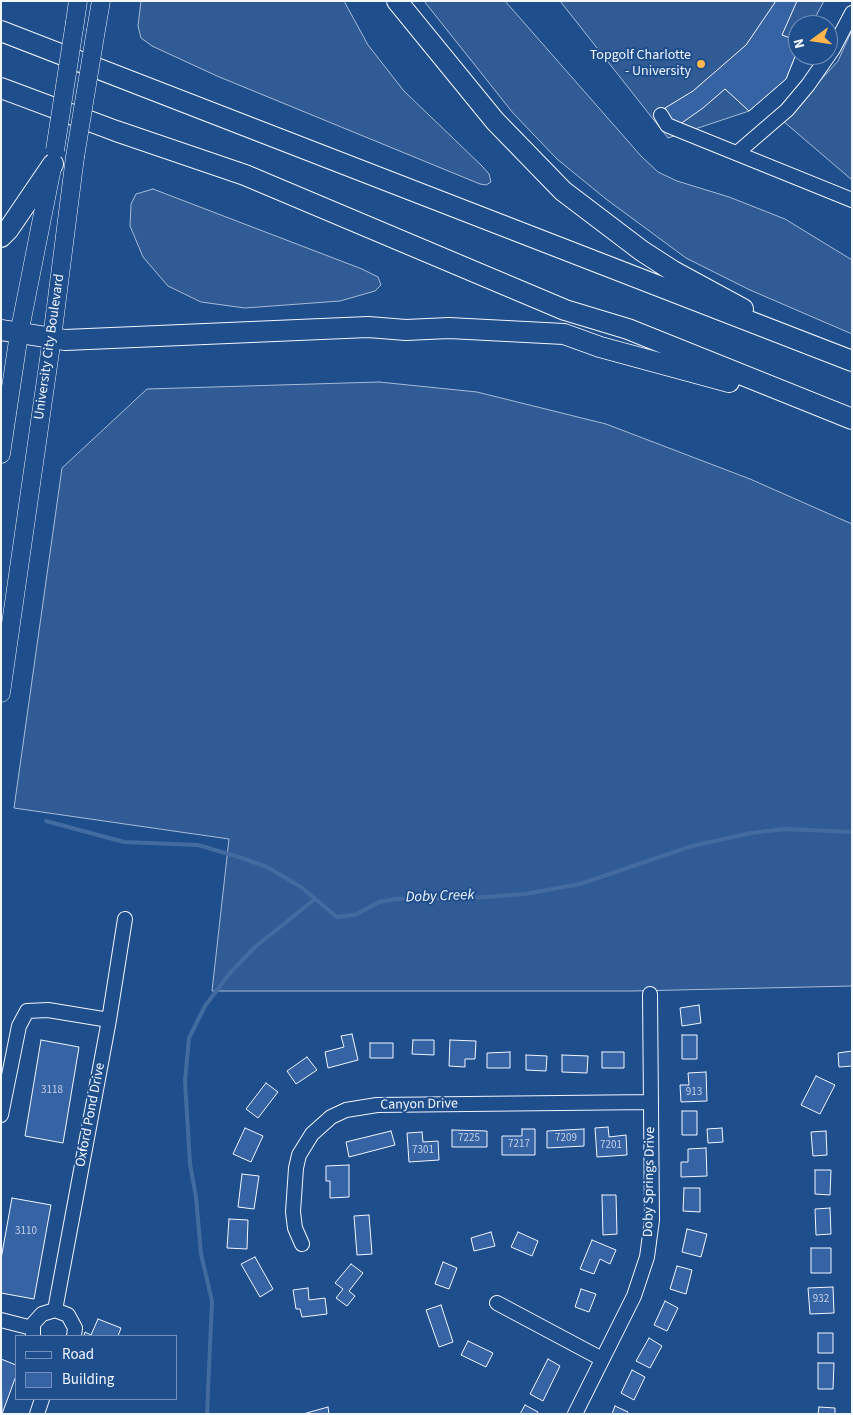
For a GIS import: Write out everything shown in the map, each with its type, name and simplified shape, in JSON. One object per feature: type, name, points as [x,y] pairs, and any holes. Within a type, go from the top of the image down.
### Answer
[{"type":"highway","points":[[398,1],[495,121],[563,191],[606,225],[673,271],[813,347]]},
{"type":"highway","points":[[1,31],[852,361]]},
{"type":"highway","points":[[1,88],[245,176],[565,310],[628,329],[852,419]]},
{"type":"highway","points":[[1,237],[8,230],[54,157]]},
{"type":"highway","points":[[10,332],[52,338],[86,340],[368,327],[406,330],[448,328],[564,334],[600,347],[804,400]]},
{"type":"main road","name":"University City Boulevard","points":[[1,454],[10,332],[54,157],[78,1]]},
{"type":"main road","name":"University City Boulevard","points":[[1,692],[52,338],[75,157],[101,1]]},
{"type":"street","points":[[737,153],[787,110],[808,86],[833,49],[852,13]]},
{"type":"street","points":[[661,115],[667,125],[852,200]]},
{"type":"street","name":"Oxford Pond Drive","points":[[55,1310],[126,919]]},
{"type":"street","name":"Doby Springs Drive","points":[[575,1414],[634,1296],[647,1257],[652,1220],[650,994]]},
{"type":"street","points":[[1,1115],[18,1026],[26,1011],[48,1010],[109,1020]]},
{"type":"street","name":"Canyon Drive","points":[[302,1244],[295,1228],[293,1212],[296,1168],[300,1155],[312,1134],[331,1117],[346,1110],[377,1105],[651,1102]]},
{"type":"street","points":[[497,1303],[602,1359]]},
{"type":"street","points":[[1,1320],[33,1332],[42,1314],[55,1310],[68,1315],[75,1328],[74,1335]]},
{"type":"street","points":[[37,1414],[42,1400]]},
{"type":"shaded area","points":[[141,1],[344,1],[368,45],[404,91],[482,166],[489,174],[491,182],[486,185],[480,184],[217,76],[152,46],[141,38],[138,26]]},
{"type":"shaded area","points":[[424,1],[505,1],[641,156],[658,172],[677,181],[729,197],[785,219],[852,260],[852,334],[750,290],[686,258],[606,199],[557,159],[513,113]]},
{"type":"shaded area","name":"Topgolf Charlotte - University","points":[[560,1],[824,1],[816,15],[788,15],[788,65],[792,65],[786,79],[749,111],[668,138]]},
{"type":"shaded area","points":[[852,30],[852,180],[783,121],[834,65],[838,65]]},
{"type":"shaded area","points":[[153,189],[362,269],[378,277],[381,285],[375,291],[340,301],[245,308],[201,302],[168,286],[143,257],[130,226],[131,204],[136,194]]},
{"type":"shaded area","points":[[379,382],[477,392],[606,424],[750,479],[852,524],[852,986],[633,991],[212,991],[229,839],[14,808],[62,468],[147,389]]},
{"type":"building","points":[[776,1],[797,1],[791,15],[788,15],[788,21],[782,35],[788,37],[788,65],[792,65],[786,79],[749,111],[725,89],[703,108],[676,127],[665,108],[693,91],[746,45]]},
{"type":"building","points":[[699,1005],[701,1023],[682,1026],[680,1008]]},
{"type":"building","points":[[352,1034],[358,1060],[328,1068],[325,1052],[344,1047],[341,1036]]},
{"type":"building","points":[[682,1035],[697,1035],[697,1059],[682,1059]]},
{"type":"building","points":[[41,1040],[79,1047],[63,1143],[25,1136]]},
{"type":"building","points":[[413,1040],[434,1040],[434,1055],[412,1054]]},
{"type":"building","points":[[450,1040],[476,1041],[475,1059],[465,1059],[465,1067],[449,1066]]},
{"type":"building","points":[[370,1043],[393,1043],[393,1058],[370,1058]]},
{"type":"building","points":[[852,1051],[852,1066],[839,1067],[838,1053]]},
{"type":"building","points":[[510,1052],[510,1068],[487,1068],[487,1053]]},
{"type":"building","points":[[602,1052],[624,1052],[624,1068],[602,1068]]},
{"type":"building","points":[[526,1055],[547,1056],[546,1071],[526,1070]]},
{"type":"building","points":[[562,1055],[588,1056],[587,1073],[562,1072]]},
{"type":"building","points":[[307,1057],[317,1070],[296,1084],[287,1071]]},
{"type":"building","points":[[706,1072],[707,1101],[681,1102],[680,1085],[689,1085],[688,1073]]},
{"type":"building","points":[[816,1076],[835,1085],[820,1114],[801,1105]]},
{"type":"building","points":[[266,1083],[278,1092],[258,1118],[246,1109]]},
{"type":"building","points":[[682,1111],[697,1111],[697,1135],[682,1135]]},
{"type":"building","points":[[608,1127],[609,1137],[626,1135],[627,1155],[597,1157],[595,1128]]},
{"type":"building","points":[[245,1128],[263,1136],[251,1162],[233,1154]]},
{"type":"building","points":[[722,1128],[723,1142],[708,1143],[707,1129]]},
{"type":"building","points":[[522,1129],[535,1129],[535,1155],[502,1155],[502,1136],[522,1136]]},
{"type":"building","points":[[584,1129],[584,1146],[547,1148],[547,1131]]},
{"type":"building","points":[[452,1130],[487,1131],[487,1147],[452,1147]]},
{"type":"building","points":[[391,1131],[395,1145],[349,1157],[346,1142]]},
{"type":"building","points":[[826,1131],[827,1155],[813,1156],[811,1132]]},
{"type":"building","points":[[422,1132],[423,1142],[438,1141],[439,1160],[409,1162],[407,1133]]},
{"type":"building","points":[[706,1148],[707,1176],[681,1177],[681,1162],[688,1162],[688,1149]]},
{"type":"building","points":[[349,1165],[349,1197],[330,1198],[330,1181],[326,1181],[326,1166]]},
{"type":"building","points":[[815,1170],[831,1170],[830,1195],[815,1194]]},
{"type":"building","points":[[242,1174],[259,1176],[254,1209],[238,1207]]},
{"type":"building","points":[[684,1188],[700,1188],[700,1212],[683,1211]]},
{"type":"building","points":[[602,1195],[616,1195],[617,1234],[603,1235]]},
{"type":"building","points":[[12,1198],[51,1205],[34,1299],[1,1293],[1,1259]]},
{"type":"building","points":[[830,1208],[831,1234],[816,1235],[815,1209]]},
{"type":"building","points":[[369,1215],[372,1254],[357,1255],[354,1216]]},
{"type":"building","points":[[229,1219],[248,1220],[247,1249],[227,1248]]},
{"type":"building","points":[[687,1229],[707,1234],[701,1257],[682,1252]]},
{"type":"building","points":[[491,1232],[495,1246],[474,1251],[471,1238]]},
{"type":"building","points":[[518,1232],[538,1241],[532,1256],[511,1247]]},
{"type":"building","points":[[592,1240],[616,1250],[610,1264],[600,1259],[594,1274],[580,1269]]},
{"type":"building","points":[[811,1248],[831,1248],[831,1273],[811,1273]]},
{"type":"building","points":[[255,1257],[273,1289],[260,1297],[241,1264]]},
{"type":"building","points":[[443,1262],[457,1268],[449,1289],[435,1284]]},
{"type":"building","points":[[351,1264],[363,1273],[349,1291],[355,1296],[347,1306],[336,1298],[343,1289],[335,1283]]},
{"type":"building","points":[[677,1266],[692,1270],[686,1294],[670,1289]]},
{"type":"building","points":[[833,1287],[834,1313],[810,1314],[808,1288]]},
{"type":"building","points":[[308,1288],[309,1300],[325,1298],[327,1314],[302,1317],[300,1309],[296,1309],[293,1290]]},
{"type":"building","points":[[581,1289],[596,1294],[589,1312],[575,1307]]},
{"type":"building","points":[[665,1301],[678,1308],[667,1331],[654,1325]]},
{"type":"building","points":[[441,1305],[453,1342],[439,1347],[426,1310]]},
{"type":"building","points":[[98,1319],[121,1328],[118,1335],[91,1335]]},
{"type":"building","points":[[818,1333],[833,1333],[833,1353],[818,1353]]},
{"type":"building","points":[[649,1338],[662,1346],[650,1368],[636,1361]]},
{"type":"building","points":[[468,1341],[493,1353],[486,1367],[461,1355]]},
{"type":"building","points":[[1,1359],[15,1365],[15,1379],[2,1414]]},
{"type":"building","points":[[548,1359],[560,1366],[543,1401],[530,1394]]},
{"type":"building","points":[[818,1363],[834,1363],[833,1389],[818,1389]]},
{"type":"building","points":[[632,1370],[645,1377],[634,1400],[621,1393]]},
{"type":"building","points":[[525,1405],[538,1412],[537,1414],[520,1414]]},
{"type":"building","points":[[615,1406],[628,1412],[627,1414],[612,1414]]},
{"type":"building","points":[[328,1407],[329,1414],[303,1414]]},
{"type":"building","points":[[819,1407],[835,1408],[835,1414],[818,1414]]},
{"type":"waterway","name":"Doby Creek","points":[[46,821],[124,842],[198,845],[242,858],[267,867],[301,887],[337,917],[355,915],[379,902],[396,899],[472,898],[525,894],[580,884],[692,846],[751,833],[785,829],[852,832]]},
{"type":"waterway","points":[[207,1414],[212,1301],[201,1254],[196,1197],[190,1164],[185,1081],[189,1038],[205,1006],[230,973],[255,947],[315,899]]},
{"type":"place","name":"Topgolf Charlotte - University","points":[[701,64]]}]
